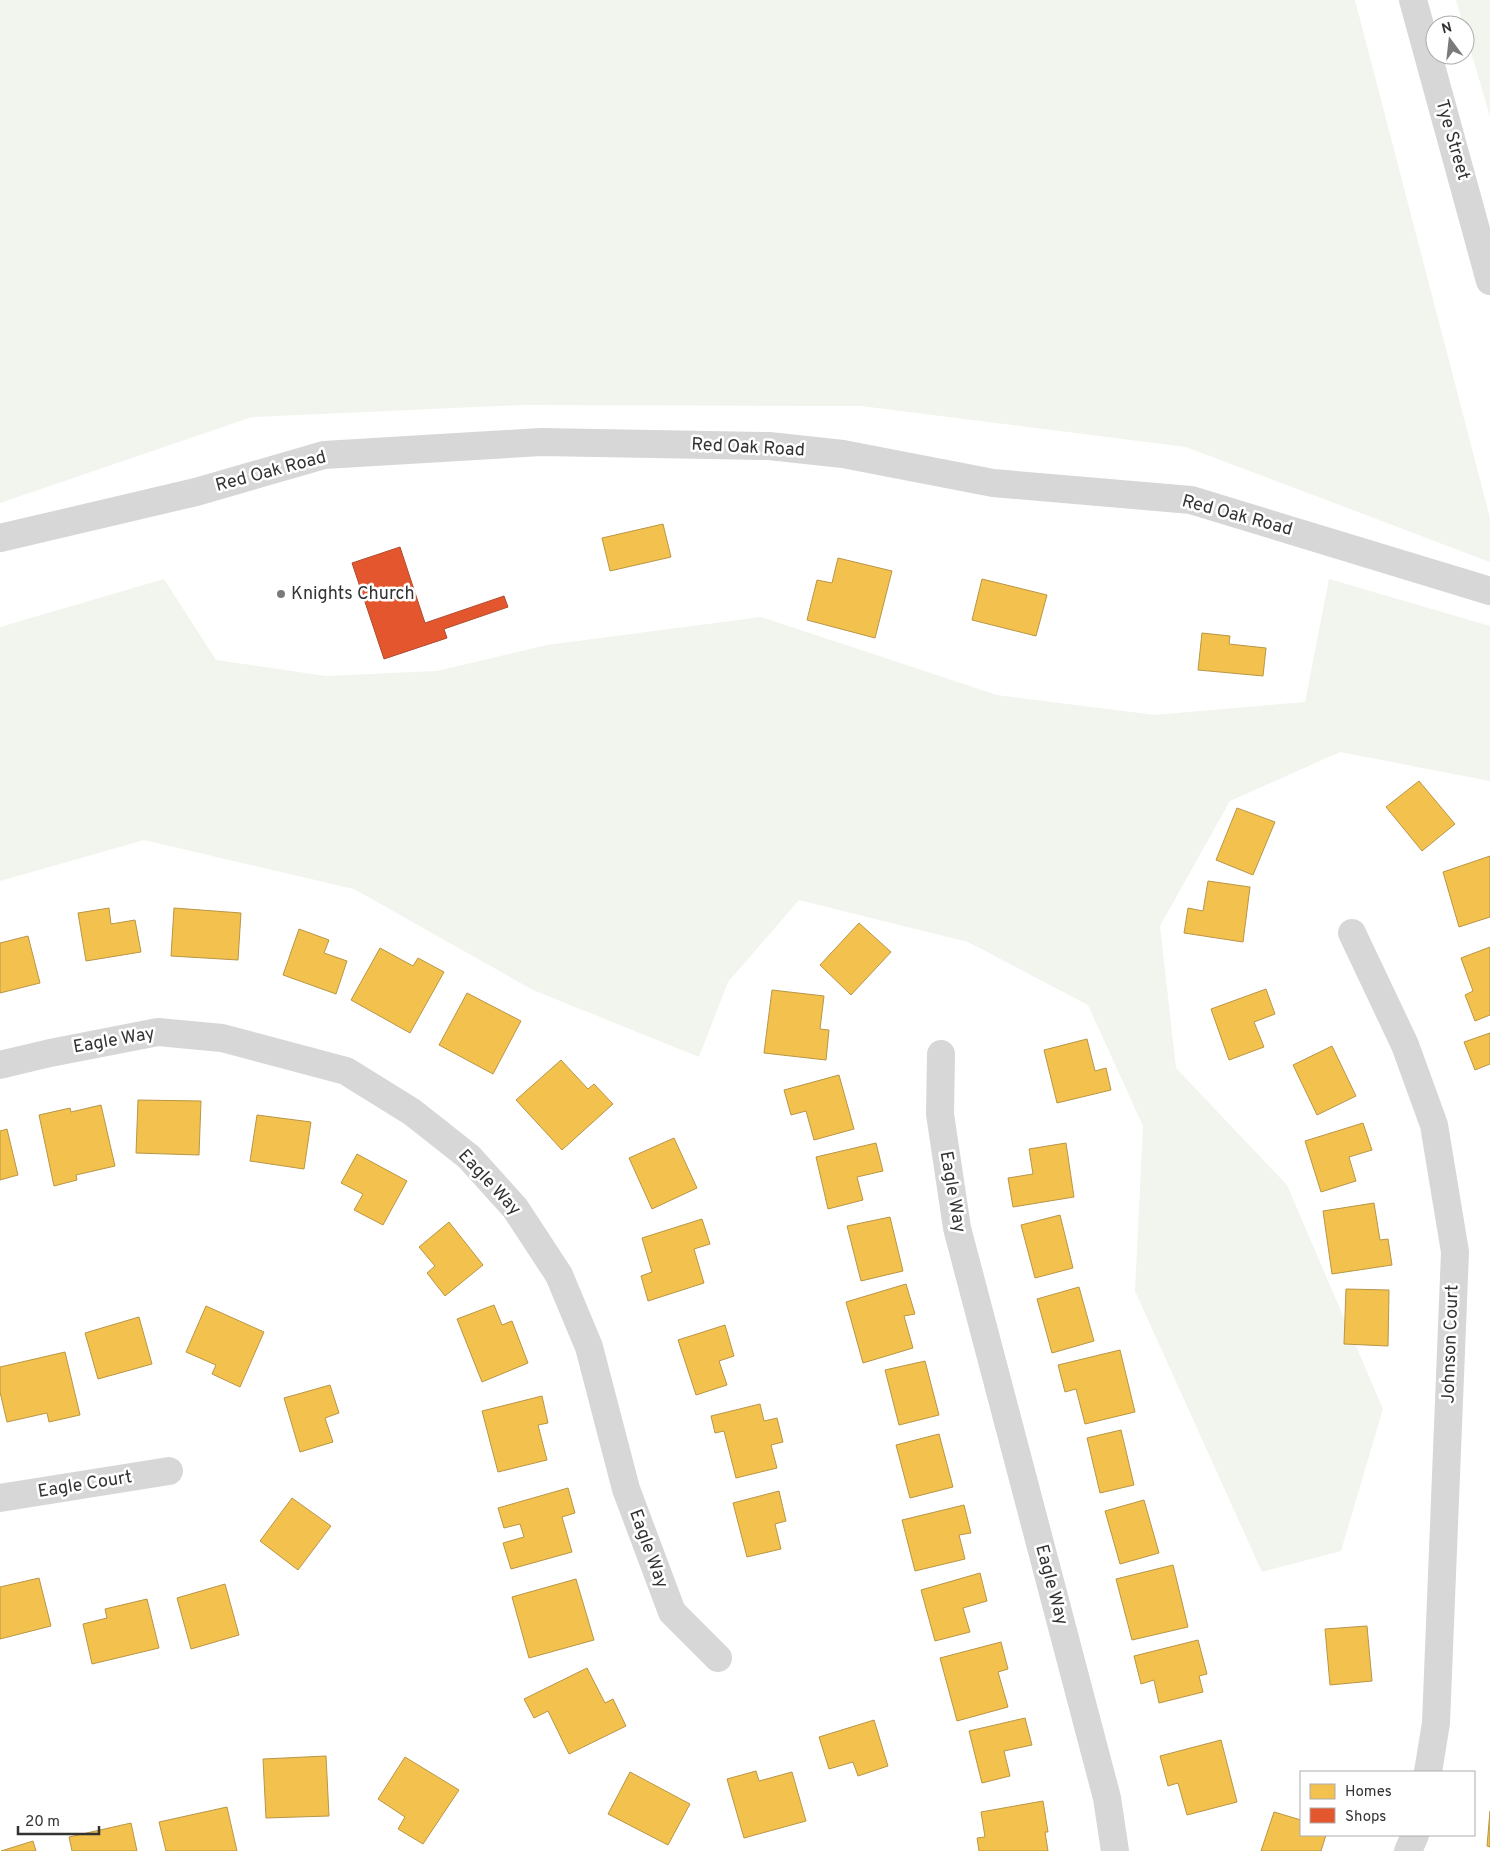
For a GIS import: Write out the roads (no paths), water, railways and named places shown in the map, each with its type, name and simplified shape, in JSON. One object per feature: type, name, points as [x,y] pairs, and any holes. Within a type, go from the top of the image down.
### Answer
[{"type":"street","name":"Tye Street","points":[[1413,0],[1484,234],[1490,281]]},
{"type":"street","name":"Red Oak Road","points":[[0,538],[196,492],[324,456],[541,442],[769,446],[842,454],[992,483],[1192,500],[1490,591]]},
{"type":"street","name":"Johnson Court","points":[[1352,933],[1405,1046],[1434,1126],[1446,1187],[1455,1252],[1436,1723],[1428,1771]]},
{"type":"street","name":"Eagle Way","points":[[0,1065],[50,1053],[158,1032],[222,1038],[346,1071],[412,1112],[468,1157],[516,1208],[559,1276],[589,1347],[626,1488],[672,1612],[718,1658]]},
{"type":"street","name":"Eagle Way","points":[[941,1054],[940,1114],[957,1228],[1107,1798],[1115,1851]]},
{"type":"street","name":"Eagle Court","points":[[0,1498],[169,1471]]},
{"type":"street","points":[[1408,1851],[1415,1836]]},
{"type":"place","name":"Knights Church","points":[[281,594]]}]
